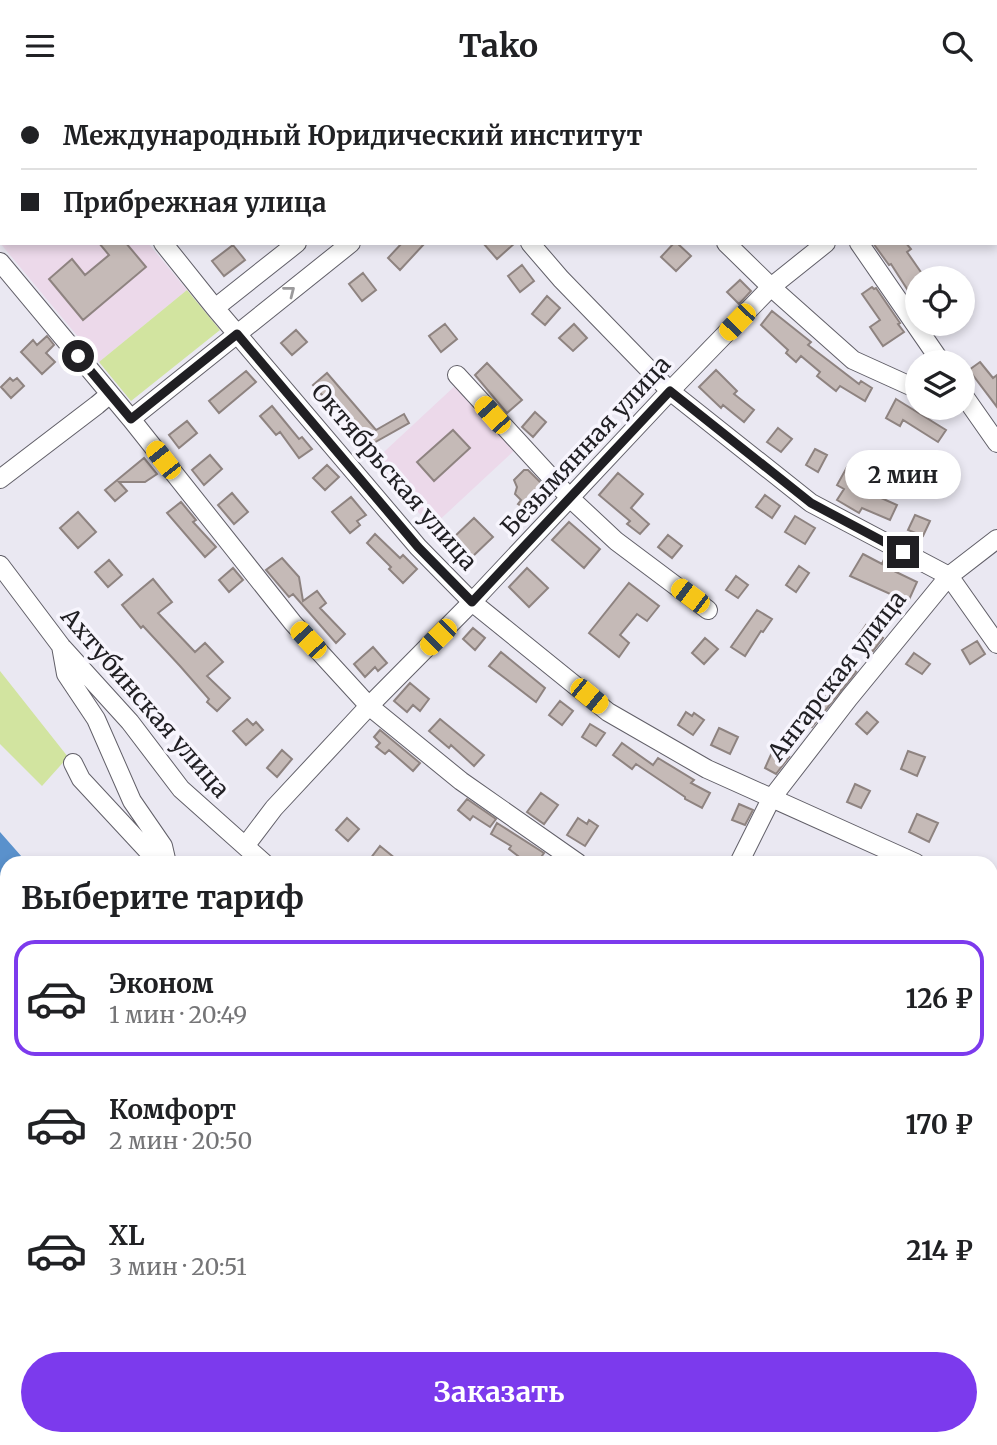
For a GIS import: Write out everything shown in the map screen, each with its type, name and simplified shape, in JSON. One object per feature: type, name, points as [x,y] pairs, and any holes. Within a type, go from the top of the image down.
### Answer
[{"type":"street","name":"Октябрьская улица","points":[[165,245],[418,547],[472,602],[608,712],[707,769],[900,856]]},
{"type":"street","points":[[215,308],[294,245]]},
{"type":"street","points":[[131,419],[348,245]]},
{"type":"street","points":[[532,245],[561,279],[670,391],[811,503],[948,576],[997,644]]},
{"type":"street","points":[[728,245],[771,288],[853,361],[905,384]]},
{"type":"street","name":"Безымянная улица","points":[[246,845],[274,808],[369,706],[472,602],[670,391],[771,288],[824,245]]},
{"type":"street","points":[[860,245],[933,350]]},
{"type":"street","points":[[0,262],[131,419],[293,623],[369,706],[461,781],[568,856]]},
{"type":"street","points":[[457,375],[570,498],[616,541],[708,610]]},
{"type":"street","points":[[0,478],[110,394]]},
{"type":"street","points":[[975,411],[997,443]]},
{"type":"street","points":[[975,415],[979,417]]},
{"type":"street","name":"Ангарская улица","points":[[742,856],[771,799],[849,698],[948,576],[997,539]]},
{"type":"street","name":"Ахтубинская улица","points":[[0,565],[61,646],[130,722],[181,789],[257,856]]},
{"type":"street","points":[[61,646],[66,674],[96,719],[132,801],[163,846],[166,856]]},
{"type":"street","points":[[73,763],[82,779],[153,856]]},
{"type":"shaded area","points":[[2,245],[150,245],[187,290],[99,362]]},
{"type":"shaded area","points":[[457,384],[517,448],[432,527],[372,463]]},
{"type":"green space","points":[[187,290],[220,330],[131,401],[99,362]]},
{"type":"green space","points":[[0,671],[68,757],[42,786],[0,744]]},
{"type":"water","points":[[0,832],[21,856],[0,856]]},
{"type":"building","points":[[101,245],[128,245],[146,267],[83,320],[49,279],[72,259],[85,275],[109,255]]},
{"type":"building","points":[[233,245],[245,260],[224,276],[212,261]]},
{"type":"building","points":[[400,245],[423,245],[400,270],[388,258]]},
{"type":"building","points":[[485,245],[513,245],[497,259]]},
{"type":"building","points":[[672,245],[679,245],[691,256],[676,271],[661,257]]},
{"type":"building","points":[[874,245],[908,245],[911,249],[907,252],[917,266],[905,266],[905,286],[891,264],[889,265]]},
{"type":"building","points":[[522,265],[534,281],[520,292],[508,276]]},
{"type":"building","points":[[363,273],[376,290],[362,301],[349,284]]},
{"type":"building","points":[[740,280],[751,291],[739,304],[727,292]]},
{"type":"building","points":[[872,287],[876,288],[904,332],[883,346],[870,327],[880,320],[862,294]]},
{"type":"building","points":[[547,296],[560,308],[545,325],[532,314]]},
{"type":"building","points":[[772,311],[811,342],[808,345],[859,384],[861,381],[872,388],[865,401],[840,386],[836,391],[817,376],[820,372],[801,356],[796,362],[786,353],[788,350],[761,325]]},
{"type":"building","points":[[445,324],[457,339],[441,352],[429,336]]},
{"type":"building","points":[[574,324],[587,338],[573,351],[559,338]]},
{"type":"building","points":[[296,330],[307,342],[292,355],[281,343]]},
{"type":"building","points":[[47,336],[54,345],[46,353],[55,362],[42,374],[21,352],[33,340],[37,345]]},
{"type":"building","points":[[980,362],[993,378],[997,375],[997,407],[975,378],[975,366]]},
{"type":"building","points":[[487,363],[522,400],[507,413],[475,375]]},
{"type":"building","points":[[716,370],[737,391],[734,394],[754,410],[744,422],[723,405],[721,408],[699,387]]},
{"type":"building","points":[[246,371],[256,382],[219,413],[209,401]]},
{"type":"building","points":[[327,373],[376,430],[404,414],[409,423],[363,449],[358,440],[360,439],[313,385]]},
{"type":"building","points":[[10,378],[13,381],[17,378],[24,386],[11,398],[1,387]]},
{"type":"building","points":[[896,399],[905,405],[905,420],[930,420],[946,430],[938,442],[903,420],[900,426],[886,418]]},
{"type":"building","points":[[272,406],[299,439],[302,437],[312,449],[299,458],[280,432],[276,435],[260,416]]},
{"type":"building","points":[[535,412],[546,422],[533,437],[522,427]]},
{"type":"building","points":[[187,421],[197,433],[179,448],[169,435]]},
{"type":"building","points":[[778,428],[792,439],[781,452],[767,442]]},
{"type":"building","points":[[453,430],[470,448],[434,481],[417,462]]},
{"type":"building","points":[[815,449],[827,455],[818,472],[806,465]]},
{"type":"building","points":[[210,455],[222,469],[204,485],[192,470]]},
{"type":"building","points":[[144,458],[157,474],[145,482],[119,482],[127,491],[115,501],[105,490]]},
{"type":"building","points":[[327,465],[339,477],[325,490],[313,478]]},
{"type":"building","points":[[847,467],[865,477],[861,482],[873,489],[870,493],[897,505],[890,520],[862,508],[859,513],[837,500],[844,489],[837,485]]},
{"type":"building","points":[[524,470],[528,470],[546,488],[529,511],[518,504],[521,500],[515,494],[517,487],[514,480]]},
{"type":"building","points":[[618,473],[643,494],[631,508],[649,524],[640,534],[627,524],[630,521],[599,495]]},
{"type":"building","points":[[232,493],[248,512],[234,524],[218,505]]},
{"type":"building","points":[[765,495],[780,506],[772,518],[756,507]]},
{"type":"building","points":[[351,497],[366,515],[357,521],[360,525],[350,533],[332,512]]},
{"type":"building","points":[[181,502],[196,520],[193,522],[216,547],[205,557],[167,513]]},
{"type":"building","points":[[78,512],[96,532],[78,548],[60,528]]},
{"type":"building","points":[[915,515],[930,521],[923,536],[908,530]]},
{"type":"building","points":[[795,516],[815,528],[805,544],[785,532]]},
{"type":"building","points":[[474,518],[493,537],[472,557],[453,538]]},
{"type":"building","points":[[569,522],[600,549],[584,568],[552,540]]},
{"type":"building","points":[[375,534],[400,558],[403,555],[417,569],[403,583],[367,543]]},
{"type":"building","points":[[668,535],[682,546],[672,558],[658,547]]},
{"type":"building","points":[[863,554],[882,564],[884,559],[897,565],[894,571],[917,582],[908,602],[850,576]]},
{"type":"building","points":[[282,558],[299,577],[303,601],[317,591],[326,603],[320,608],[345,634],[336,643],[293,594],[289,597],[266,570]]},
{"type":"building","points":[[109,560],[122,575],[108,587],[95,572]]},
{"type":"building","points":[[799,566],[809,573],[796,592],[786,585]]},
{"type":"building","points":[[233,568],[243,580],[229,592],[219,580]]},
{"type":"building","points":[[527,568],[548,588],[529,607],[509,587]]},
{"type":"building","points":[[736,576],[748,585],[738,598],[726,590]]},
{"type":"building","points":[[153,579],[172,602],[158,613],[195,652],[205,643],[223,662],[207,676],[230,698],[217,711],[180,666],[122,605]]},
{"type":"building","points":[[629,583],[659,606],[647,621],[637,614],[620,635],[629,643],[619,657],[589,633]]},
{"type":"building","points":[[757,610],[772,619],[745,656],[731,647]]},
{"type":"building","points":[[866,625],[883,638],[873,651],[857,638]]},
{"type":"building","points":[[473,628],[485,638],[475,650],[463,639]]},
{"type":"building","points":[[705,638],[718,649],[704,664],[692,653]]},
{"type":"building","points":[[977,641],[985,654],[970,664],[962,650]]},
{"type":"building","points":[[373,647],[387,663],[378,671],[375,667],[365,677],[354,664]]},
{"type":"building","points":[[501,652],[545,688],[536,702],[489,666]]},
{"type":"building","points":[[914,653],[930,664],[922,674],[906,664]]},
{"type":"building","points":[[843,661],[856,672],[812,727],[804,719],[829,693],[825,690]]},
{"type":"building","points":[[410,683],[429,699],[420,711],[413,705],[407,712],[394,701]]},
{"type":"building","points":[[560,701],[573,711],[562,725],[549,715]]},
{"type":"building","points":[[686,712],[692,716],[694,713],[704,720],[693,735],[678,725]]},
{"type":"building","points":[[867,712],[878,722],[867,734],[856,724]]},
{"type":"building","points":[[247,719],[253,725],[256,722],[263,730],[246,745],[233,731]]},
{"type":"building","points":[[440,719],[484,755],[474,766],[451,745],[449,748],[429,731]]},
{"type":"building","points":[[590,724],[605,733],[596,746],[582,737]]},
{"type":"building","points":[[719,728],[738,737],[730,754],[711,745]]},
{"type":"building","points":[[380,730],[420,763],[413,771],[389,750],[385,754],[376,747],[380,743],[374,737]]},
{"type":"building","points":[[622,743],[653,765],[658,758],[694,780],[691,783],[710,793],[702,808],[636,764],[632,769],[613,755]]},
{"type":"building","points":[[282,750],[292,759],[277,777],[267,768]]},
{"type":"building","points":[[773,750],[789,757],[776,774],[765,768]]},
{"type":"building","points":[[908,751],[925,757],[917,776],[901,769]]},
{"type":"building","points":[[855,784],[870,791],[861,808],[847,802]]},
{"type":"building","points":[[541,793],[558,805],[544,824],[527,812]]},
{"type":"building","points":[[467,799],[496,819],[490,827],[473,816],[470,820],[458,810]]},
{"type":"building","points":[[739,804],[753,810],[745,825],[732,820]]},
{"type":"building","points":[[917,814],[938,823],[929,842],[909,832]]},
{"type":"building","points":[[347,818],[359,829],[348,841],[336,830]]},
{"type":"building","points":[[578,818],[587,824],[589,820],[598,826],[585,846],[567,835]]},
{"type":"building","points":[[497,823],[544,853],[542,856],[518,856],[509,849],[511,846],[491,834]]},
{"type":"building","points":[[380,846],[392,856],[372,856]]},
{"type":"route","points":[[78,356],[131,419],[237,334],[418,547],[472,602],[670,391],[811,503],[903,552]]}]
